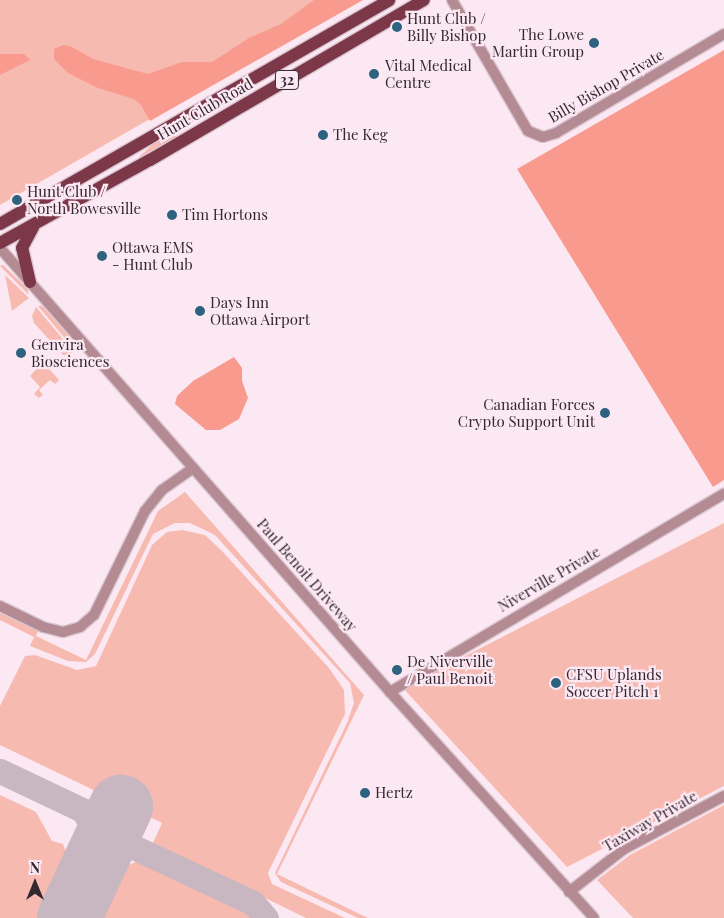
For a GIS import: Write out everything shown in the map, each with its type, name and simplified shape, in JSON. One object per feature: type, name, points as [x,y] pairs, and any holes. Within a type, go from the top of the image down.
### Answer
[{"type":"main road","name":"Hunt Club Road","points":[[0,224],[389,0]]},
{"type":"main road","name":"Hunt Club Road","points":[[0,243],[424,0]]},
{"type":"main road","points":[[30,282],[23,265],[22,248],[34,225]]},
{"type":"street","name":"Billy Bishop Private","points":[[452,0],[528,131],[543,137],[556,133],[724,34]]},
{"type":"street","name":"Paul Benoit Driveway","points":[[0,248],[390,692],[594,918]]},
{"type":"street","points":[[0,606],[44,627],[63,632],[80,628],[94,615],[145,511],[162,490],[193,468]]},
{"type":"street","name":"Niverville Private","points":[[390,692],[724,494]]},
{"type":"street","name":"Taxiway Private","points":[[570,892],[624,850],[724,796]]},
{"type":"shaded area","points":[[0,0],[357,0],[0,205]]},
{"type":"shaded area","points":[[314,0],[363,0],[150,121],[141,105],[134,99],[98,88],[68,73],[54,59],[54,49],[63,45],[72,47],[93,59],[148,74],[182,62],[212,62],[249,38],[281,24]]},
{"type":"shaded area","points":[[724,50],[724,480],[713,487],[517,169]]},
{"type":"shaded area","points":[[0,54],[24,54],[30,60],[0,75]]},
{"type":"shaded area","points":[[170,136],[181,136],[141,161],[139,157],[153,144]]},
{"type":"shaded area","points":[[3,265],[27,288],[29,295],[0,266]]},
{"type":"shaded area","points":[[5,275],[29,298],[12,311],[7,285]]},
{"type":"shaded area","points":[[38,306],[42,306],[70,337],[73,348]]},
{"type":"shaded area","points":[[36,307],[73,351],[71,354],[63,355],[34,323],[32,316]]},
{"type":"shaded area","points":[[234,357],[242,368],[242,381],[248,398],[239,419],[220,430],[206,430],[175,404],[177,396],[193,381]]},
{"type":"shaded area","points":[[43,362],[59,380],[55,384],[50,380],[39,390],[43,395],[39,398],[34,394],[40,387],[30,376]]},
{"type":"shaded area","points":[[185,492],[364,695],[277,874],[368,918],[358,918],[281,882],[275,873],[347,723],[354,703],[350,683],[215,535],[190,523],[175,523],[153,534],[95,654],[86,662],[68,661],[30,646],[34,637],[0,620],[0,613],[38,631],[36,636],[86,660],[158,511]]},
{"type":"shaded area","points":[[724,523],[724,786],[567,867],[403,688]]},
{"type":"shaded area","points":[[182,530],[205,535],[222,551],[329,668],[344,690],[345,714],[268,873],[272,884],[345,918],[306,918],[153,843],[162,823],[0,745],[0,706],[25,656],[35,655],[77,670],[96,666],[152,545],[167,532]]},
{"type":"shaded area","points":[[0,795],[36,812],[52,841],[63,844],[73,870],[50,918],[0,918]]},
{"type":"shaded area","points":[[724,805],[724,918],[633,918],[597,880],[630,855]]},
{"type":"shaded area","points":[[139,861],[252,914],[254,918],[87,918],[109,872]]},
{"type":"taxiway","points":[[0,771],[82,810],[125,843],[253,903],[266,918]]},
{"type":"taxiway","points":[[65,918],[95,851],[95,832],[86,815]]},
{"type":"runway","points":[[69,918],[121,807]]},
{"type":"place","name":"Hunt Club / Billy Bishop","points":[[397,27]]},
{"type":"place","name":"The Lowe Martin Group","points":[[594,43]]},
{"type":"place","name":"Vital Medical Centre","points":[[374,74]]},
{"type":"place","name":"The Keg","points":[[323,135]]},
{"type":"place","name":"Hunt Club / North Bowesville","points":[[17,200]]},
{"type":"place","name":"Tim Hortons","points":[[172,215]]},
{"type":"place","name":"Ottawa EMS - Hunt Club","points":[[102,256]]},
{"type":"place","name":"Days Inn Ottawa Airport","points":[[200,311]]},
{"type":"place","name":"Genvira Biosciences","points":[[21,353]]},
{"type":"place","name":"Canadian Forces Crypto Support Unit","points":[[605,413]]},
{"type":"place","name":"De Niverville / Paul Benoit","points":[[397,670]]},
{"type":"place","name":"CFSU Uplands Soccer Pitch 1","points":[[556,683]]},
{"type":"place","name":"Hertz","points":[[365,793]]}]
